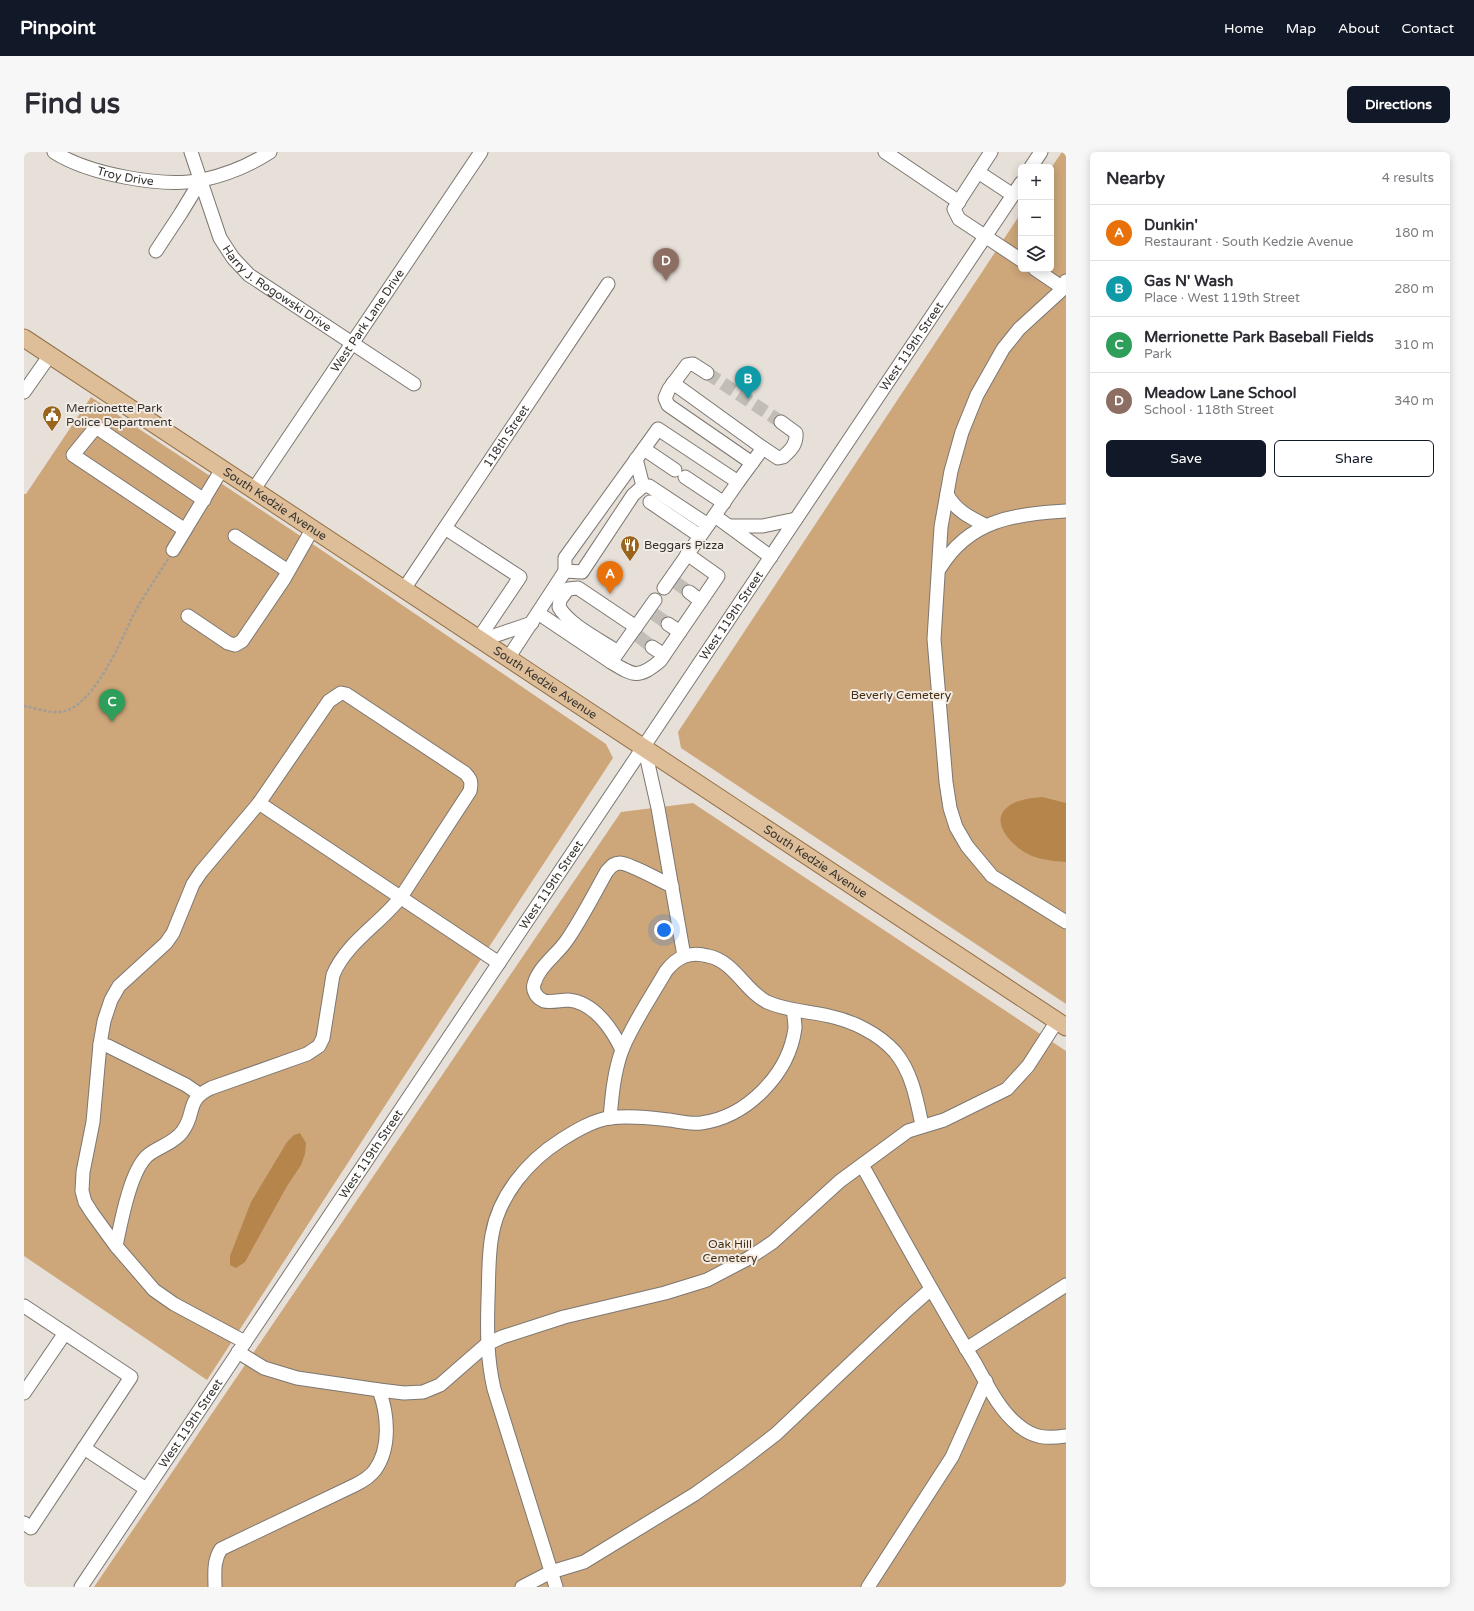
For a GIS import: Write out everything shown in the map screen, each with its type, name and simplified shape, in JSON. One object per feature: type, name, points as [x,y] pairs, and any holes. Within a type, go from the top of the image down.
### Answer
[{"type":"main road","name":"South Kedzie Avenue","points":[[24,338],[644,746],[1061,1024]]},
{"type":"street","name":"Troy Drive","points":[[54,152],[69,162],[120,177],[165,182],[201,180],[230,171],[270,152]]},
{"type":"street","name":"Harry J. Rogowski Drive","points":[[191,152],[220,238],[233,258],[249,275],[351,344],[414,384]]},
{"type":"street","name":"West Park Lane Drive","points":[[254,489],[481,152]]},
{"type":"street","points":[[885,152],[959,202]]},
{"type":"street","points":[[991,152],[954,209],[959,219],[1018,258]]},
{"type":"street","points":[[1033,164],[1041,152]]},
{"type":"street","points":[[978,172],[1013,195]]},
{"type":"street","points":[[156,252],[201,180]]},
{"type":"street","name":"West 119th Street","points":[[81,1587],[1018,188]]},
{"type":"street","points":[[1041,272],[1065,285],[1019,329],[1003,349],[977,394],[962,432],[951,471],[941,527],[934,639],[946,782],[950,808],[956,827],[967,846],[992,876],[1066,922]]},
{"type":"street","name":"118th Street","points":[[404,589],[608,284]]},
{"type":"street","points":[[24,392],[50,355]]},
{"type":"street","points":[[707,373],[693,364],[687,366],[673,383],[665,398],[668,405],[752,463]]},
{"type":"street","points":[[673,383],[778,458],[783,457],[794,446],[796,440],[796,434],[781,422]]},
{"type":"street","points":[[185,530],[74,455],[96,427],[204,500]]},
{"type":"street","points":[[509,657],[565,571],[565,558],[658,429],[738,482]]},
{"type":"street","points":[[669,583],[687,554],[763,448]]},
{"type":"street","points":[[640,454],[680,473],[724,503]]},
{"type":"street","points":[[640,454],[643,486]]},
{"type":"street","points":[[173,550],[222,469]]},
{"type":"street","points":[[565,571],[582,572],[633,496],[643,486],[649,486],[712,520],[729,526],[771,557]]},
{"type":"street","points":[[947,494],[951,502],[959,511],[985,525]]},
{"type":"street","points":[[650,502],[700,536]]},
{"type":"street","points":[[938,571],[948,554],[959,542],[985,525],[1012,517],[1066,511]]},
{"type":"street","points":[[729,526],[763,526],[796,519]]},
{"type":"street","points":[[188,616],[228,643],[235,645],[242,641],[288,571],[313,528]]},
{"type":"street","points":[[445,528],[520,577],[481,639]]},
{"type":"street","points":[[236,536],[288,571]]},
{"type":"street","points":[[635,632],[578,588],[568,589],[560,600],[559,607],[570,620],[614,657],[631,674],[640,674],[649,670],[664,655],[718,576],[687,554]]},
{"type":"street","points":[[689,592],[701,601]]},
{"type":"street","points":[[614,657],[635,632],[652,608]]},
{"type":"street","points":[[481,639],[535,618],[614,657]]},
{"type":"street","points":[[668,624],[680,632]]},
{"type":"street","points":[[652,647],[664,655]]},
{"type":"street","points":[[116,1246],[133,1180],[140,1163],[153,1150],[177,1138],[182,1132],[189,1118],[194,1101],[199,1094],[211,1088],[315,1050],[323,1038],[333,975],[336,966],[351,948],[391,910],[401,897],[470,791],[472,783],[470,778],[465,773],[346,694],[341,693],[329,701],[259,803],[201,872],[193,884],[173,933],[166,943],[119,986],[111,1000],[104,1021],[100,1044],[93,1122],[83,1172],[82,1191],[85,1202],[116,1246],[162,1297],[241,1347],[264,1368],[297,1378],[404,1393],[423,1392],[440,1385],[458,1371],[487,1344],[564,1317],[665,1293],[707,1280],[749,1258],[773,1242],[820,1197],[891,1142],[908,1131],[944,1120],[1007,1089],[1028,1066],[1061,1024]]},
{"type":"street","points":[[644,746],[658,808],[684,956]]},
{"type":"street","points":[[259,803],[498,963]]},
{"type":"street","points":[[622,1050],[615,1036],[593,1011],[579,1003],[569,1000],[545,1001],[538,997],[534,992],[534,985],[543,968],[570,936],[607,871],[613,865],[620,863],[672,886]]},
{"type":"street","points":[[610,1118],[612,1092],[622,1050],[666,972],[673,963],[684,956],[695,954],[710,956],[737,974],[758,996],[767,1001],[793,1010],[829,1015],[848,1021],[881,1040],[895,1053],[909,1074],[922,1126]]},
{"type":"street","points":[[556,1587],[489,1369],[487,1344],[489,1253],[497,1215],[521,1174],[541,1152],[567,1136],[593,1123],[610,1118],[648,1118],[700,1123],[732,1113],[748,1103],[763,1091],[785,1061],[791,1046],[795,1027],[793,1010]]},
{"type":"street","points":[[100,1044],[108,1046],[186,1085],[199,1094]]},
{"type":"street","points":[[862,1165],[931,1289],[1004,1411],[1017,1425],[1040,1438],[1066,1436]]},
{"type":"street","points":[[966,1349],[1066,1284]]},
{"type":"street","points":[[522,1587],[551,1572],[584,1562],[695,1494],[738,1464],[776,1434],[931,1289]]},
{"type":"street","points":[[24,1306],[131,1377],[31,1528],[24,1523]]},
{"type":"street","points":[[24,1394],[65,1333]]},
{"type":"street","points":[[868,1587],[952,1457],[986,1381]]},
{"type":"street","points":[[215,1587],[215,1565],[217,1556],[221,1549],[356,1486],[375,1470],[380,1460],[387,1422],[385,1406],[379,1390]]},
{"type":"street","points":[[84,1448],[146,1489]]},
{"type":"path","points":[[24,706],[60,712],[79,705],[115,653],[131,620],[173,550]]},
{"type":"green space","name":"Beverly Cemetery","points":[[1062,152],[1066,152],[1066,1004],[681,748],[678,732],[1018,218],[1018,272],[1054,272],[1054,164]]},
{"type":"green space","points":[[91,397],[320,549],[606,744],[613,758],[207,1380],[24,1256],[24,494],[26,494]]},
{"type":"green space","name":"Oak Hill Cemetery","points":[[693,803],[1066,1051],[1066,1587],[94,1587],[621,812]]},
{"type":"shaded area","points":[[1042,797],[1066,803],[1066,862],[1052,861],[1030,855],[1016,846],[1009,839],[1001,825],[1001,817],[1004,810],[1012,804],[1031,798]]},
{"type":"shaded area","points":[[300,1133],[306,1143],[305,1154],[301,1165],[287,1186],[245,1262],[236,1268],[230,1265],[230,1256],[251,1202],[287,1142],[294,1135]]},
{"type":"tunnel","points":[[707,373],[781,422]]},
{"type":"tunnel","points":[[675,582],[689,592]]},
{"type":"tunnel","points":[[654,614],[668,624]]},
{"type":"tunnel","points":[[638,636],[652,647]]},
{"type":"place","name":"Meadow Lane School","points":[[666,281]]},
{"type":"place","name":"Gas N' Wash","points":[[748,399]]},
{"type":"place","name":"Merrionette Park Police Department","points":[[52,432]]},
{"type":"place","name":"Beggars Pizza","points":[[630,562]]},
{"type":"place","name":"Dunkin'","points":[[610,594]]},
{"type":"place","name":"Merrionette Park Baseball Fields","points":[[112,722]]}]
